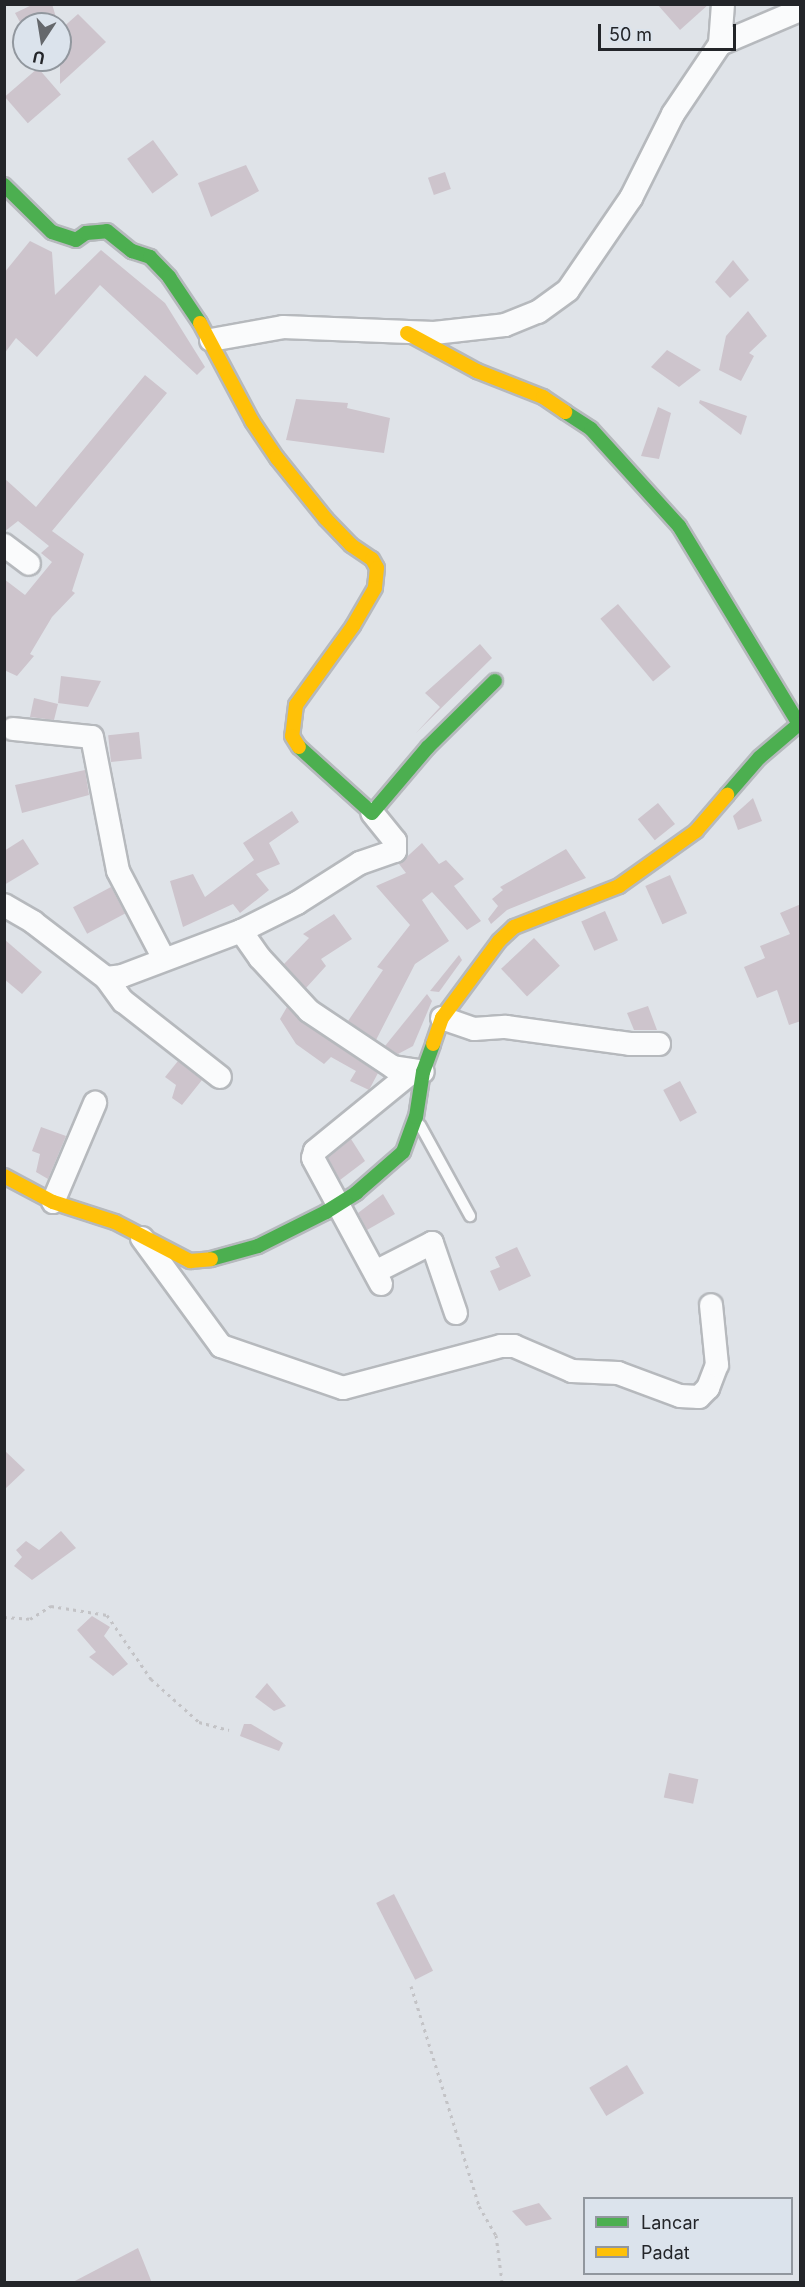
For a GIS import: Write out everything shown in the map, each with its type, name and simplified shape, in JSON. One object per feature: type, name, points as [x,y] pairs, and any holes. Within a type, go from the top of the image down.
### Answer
[{"type":"street","points":[[211,340],[284,327],[407,333],[505,325],[538,312],[568,290],[631,198],[673,114],[720,44],[723,4]]},
{"type":"street","points":[[720,44],[801,10]]},
{"type":"street","points":[[4,185],[52,231],[76,240],[86,233],[107,231],[132,251],[150,257],[169,277],[211,340],[252,421],[277,458],[326,519],[372,559],[377,568],[375,588],[353,626],[296,705],[292,735],[296,745],[372,813],[395,841],[395,851],[360,863],[297,903],[241,931],[122,976],[106,978]]},
{"type":"street","points":[[4,1176],[53,1202],[115,1222],[190,1261],[211,1261],[283,1236],[341,1203],[397,1160],[407,1144],[416,1117],[418,1072],[442,1018],[506,933],[598,896],[662,857],[696,831],[767,750],[800,723],[742,632],[720,587],[679,526],[591,429],[543,398],[477,371],[407,333]]},
{"type":"street","points":[[4,545],[28,564]]},
{"type":"street","points":[[372,813],[428,747],[495,681]]},
{"type":"street","points":[[13,729],[92,737],[118,872],[164,959]]},
{"type":"street","points":[[4,905],[42,928],[106,978],[123,1001],[220,1077]]},
{"type":"street","points":[[241,931],[260,958],[309,1011],[393,1067],[418,1072]]},
{"type":"street","points":[[442,1018],[474,1029],[506,1027],[630,1044],[659,1044]]},
{"type":"street","points":[[418,1072],[315,1151],[314,1163],[341,1203],[378,1278],[432,1243],[456,1313]]},
{"type":"street","points":[[53,1202],[95,1103]]},
{"type":"street","points":[[140,1235],[220,1346],[343,1388],[501,1346],[514,1346],[572,1371],[618,1373],[680,1396],[699,1397],[708,1388],[717,1365],[711,1305]]},
{"type":"lane","points":[[416,1117],[470,1215]]},
{"type":"path","points":[[4,1617],[30,1619],[51,1606],[107,1615],[151,1679],[199,1722],[229,1730]]},
{"type":"path","points":[[411,1986],[479,2206],[494,2229],[502,2283]]},
{"type":"building","points":[[34,4],[52,4],[54,12],[17,12]]},
{"type":"building","points":[[657,4],[709,4],[680,30]]},
{"type":"building","points":[[78,14],[106,42],[60,84],[60,72],[72,72],[72,19]]},
{"type":"building","points":[[33,72],[41,72],[61,94],[28,123],[5,97]]},
{"type":"building","points":[[153,140],[178,175],[152,194],[127,159]]},
{"type":"building","points":[[246,165],[259,191],[211,217],[198,183]]},
{"type":"building","points":[[445,172],[451,189],[434,195],[428,178]]},
{"type":"building","points":[[30,241],[52,252],[55,295],[101,250],[165,303],[205,367],[197,375],[100,285],[37,357],[16,338],[4,354],[4,273]]},
{"type":"building","points":[[733,260],[749,280],[730,298],[715,282]]},
{"type":"building","points":[[748,311],[767,336],[749,353],[754,356],[741,381],[719,370],[726,336]]},
{"type":"building","points":[[667,350],[701,370],[679,387],[651,367]]},
{"type":"building","points":[[145,375],[167,393],[52,531],[84,554],[72,591],[75,593],[52,617],[30,654],[34,656],[17,676],[4,670],[4,579],[25,595],[52,562],[41,553],[49,546],[18,521],[4,532],[4,478],[36,507]]},
{"type":"building","points":[[296,399],[348,403],[347,408],[390,418],[384,453],[286,440]]},
{"type":"building","points":[[700,400],[747,416],[741,435],[699,403]]},
{"type":"building","points":[[658,407],[671,413],[659,459],[641,456]]},
{"type":"building","points":[[618,604],[671,667],[653,682],[600,619]]},
{"type":"building","points":[[480,644],[492,658],[416,733],[440,707],[425,693]]},
{"type":"building","points":[[61,676],[101,681],[88,707],[58,703]]},
{"type":"building","points":[[34,698],[58,704],[54,720],[30,717]]},
{"type":"building","points":[[139,732],[142,759],[111,762],[108,735]]},
{"type":"building","points":[[85,770],[89,795],[22,813],[15,785]]},
{"type":"building","points":[[753,798],[762,821],[738,830],[733,816]]},
{"type":"building","points":[[658,803],[675,824],[655,840],[638,819]]},
{"type":"building","points":[[292,811],[299,822],[269,843],[280,864],[256,874],[269,890],[240,913],[233,904],[183,927],[170,881],[193,874],[205,897],[254,860],[243,843]]},
{"type":"building","points":[[23,839],[39,864],[4,885],[4,851]]},
{"type":"building","points":[[422,843],[439,864],[446,860],[464,879],[454,886],[481,921],[467,930],[432,892],[422,900],[449,941],[415,964],[376,1040],[348,1021],[383,970],[377,967],[410,925],[376,886],[406,873],[399,864]]},
{"type":"building","points":[[566,849],[586,878],[507,910],[491,924],[488,919],[498,906],[492,899],[503,890],[500,887]]},
{"type":"building","points":[[670,875],[687,913],[662,924],[645,886]]},
{"type":"building","points":[[111,887],[125,913],[87,934],[73,907]]},
{"type":"building","points":[[801,904],[801,1021],[789,1025],[777,990],[757,998],[744,967],[765,958],[760,946],[790,934],[780,913]]},
{"type":"building","points":[[605,911],[618,940],[594,951],[581,922]]},
{"type":"building","points":[[334,914],[352,939],[321,959],[326,966],[306,988],[284,964],[309,938],[303,934]]},
{"type":"building","points":[[534,938],[560,966],[527,996],[501,969]]},
{"type":"building","points":[[4,939],[42,972],[22,994],[4,979]]},
{"type":"building","points":[[459,955],[462,960],[439,992],[430,991]]},
{"type":"building","points":[[427,994],[432,1001],[413,1046],[398,1054],[385,1046]]},
{"type":"building","points":[[648,1006],[657,1030],[634,1030],[627,1013]]},
{"type":"building","points":[[287,1007],[302,1022],[378,1073],[369,1090],[350,1081],[356,1071],[331,1057],[324,1064],[296,1044],[280,1019]]},
{"type":"building","points":[[178,1061],[202,1080],[182,1105],[172,1098],[176,1085],[165,1077]]},
{"type":"building","points":[[680,1081],[697,1113],[680,1122],[663,1090]]},
{"type":"building","points":[[41,1127],[66,1136],[48,1179],[36,1172],[40,1154],[32,1151]]},
{"type":"building","points":[[351,1139],[365,1161],[340,1180],[328,1158]]},
{"type":"building","points":[[383,1194],[395,1214],[367,1230],[358,1213]]},
{"type":"building","points":[[517,1247],[531,1276],[499,1291],[490,1271],[500,1267],[495,1257]]},
{"type":"building","points":[[4,1450],[25,1470],[4,1490]]},
{"type":"building","points":[[61,1531],[76,1548],[32,1580],[14,1566],[22,1557],[16,1550],[26,1541],[39,1550]]},
{"type":"building","points":[[92,1616],[110,1627],[104,1636],[128,1664],[113,1676],[89,1657],[96,1652],[77,1630]]},
{"type":"building","points":[[267,1683],[286,1706],[274,1711],[255,1697]]},
{"type":"building","points":[[244,1724],[251,1724],[283,1743],[279,1751],[240,1736]]},
{"type":"building","points":[[669,1773],[698,1779],[693,1804],[664,1797]]},
{"type":"building","points":[[394,1894],[433,1971],[415,1980],[376,1903]]},
{"type":"building","points":[[627,2065],[644,2093],[606,2116],[589,2088]]},
{"type":"building","points":[[539,2203],[552,2219],[526,2226],[512,2211]]},
{"type":"building","points":[[138,2248],[152,2283],[71,2283]]},
{"type":"traffic: fast","points":[[4,185],[52,232],[76,240],[86,233],[107,231],[132,251],[150,257],[169,277],[200,323]]},
{"type":"traffic: fast","points":[[565,412],[591,429],[679,526],[799,724],[759,758],[727,795]]},
{"type":"traffic: fast","points":[[299,747],[372,813],[428,747],[495,681]]},
{"type":"traffic: fast","points":[[211,1259],[258,1246],[326,1212],[356,1193],[403,1152],[416,1117],[423,1072],[433,1044]]},
{"type":"traffic: slow","points":[[200,323],[252,421],[277,458],[326,519],[351,545],[372,559],[377,568],[375,588],[353,626],[296,705],[292,736],[299,747]]},
{"type":"traffic: slow","points":[[407,333],[477,371],[543,397],[565,412]]},
{"type":"traffic: slow","points":[[433,1044],[442,1018],[499,941],[514,927],[619,886],[696,831],[727,795]]},
{"type":"traffic: slow","points":[[4,1176],[53,1202],[115,1222],[190,1261],[211,1259]]}]
